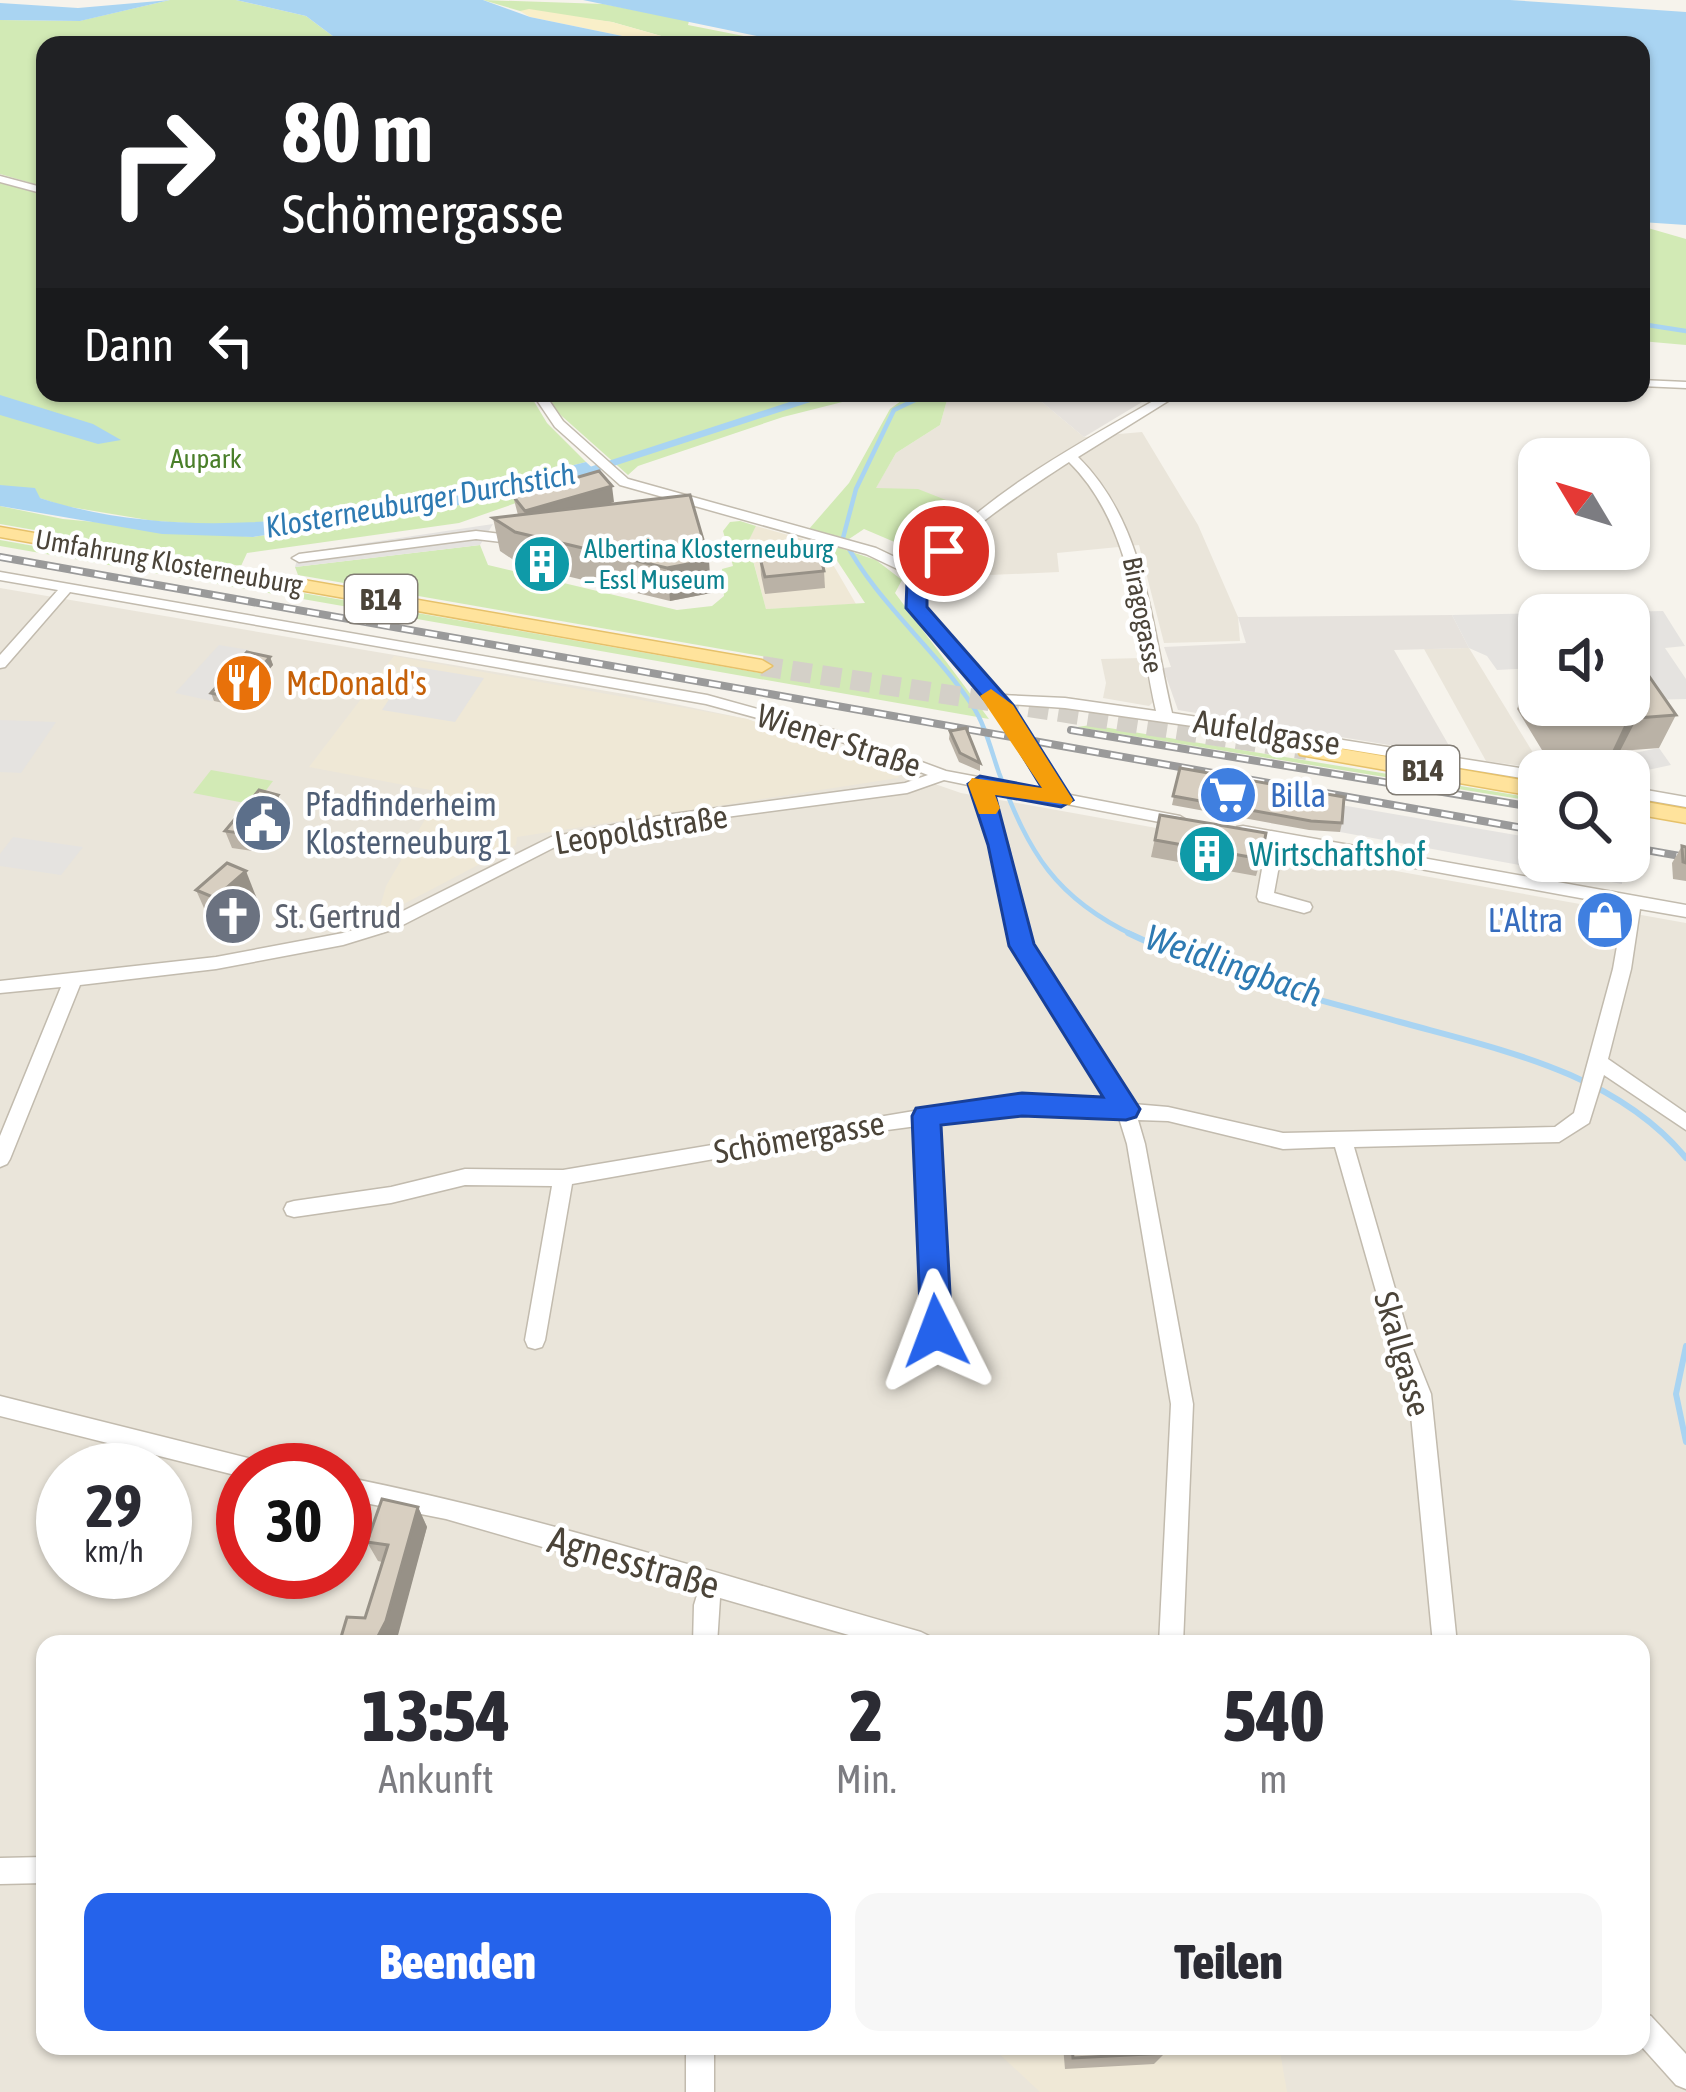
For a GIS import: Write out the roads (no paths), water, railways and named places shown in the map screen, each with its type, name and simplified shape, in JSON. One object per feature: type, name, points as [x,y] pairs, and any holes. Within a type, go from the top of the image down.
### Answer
[{"type":"main road","name":"Umfahrung Klosterneuburg","points":[[0,532],[763,666]]},
{"type":"main road","name":"B14","points":[[1306,750],[1518,786]]},
{"type":"main road","points":[[1650,810],[1686,816]]},
{"type":"street","points":[[0,179],[36,189]]},
{"type":"street","points":[[1650,383],[1686,385]]},
{"type":"street","points":[[543,402],[550,415],[615,477],[678,506],[871,551],[921,575]]},
{"type":"street","points":[[1061,800],[994,699],[916,608],[914,596],[921,575],[996,508],[1076,461],[1161,402]]},
{"type":"street","name":"Biragogasse","points":[[1076,461],[1088,471],[1128,542],[1166,717]]},
{"type":"street","points":[[299,558],[476,535],[504,540],[546,536]]},
{"type":"street","name":"Wiener Straße","points":[[0,577],[707,700],[818,730],[943,775],[1199,824]]},
{"type":"street","points":[[0,664],[66,589]]},
{"type":"street","name":"Aufeldgasse","points":[[994,699],[1166,717],[1518,773]]},
{"type":"street","name":"Leopoldstraße","points":[[0,987],[72,982],[343,939],[388,925],[551,842],[665,820],[907,788],[943,775]]},
{"type":"street","points":[[986,785],[1022,946],[1126,1109],[1136,1144],[1182,1404],[1171,1635]]},
{"type":"street","points":[[1650,796],[1686,802]]},
{"type":"street","points":[[1232,830],[1683,910]]},
{"type":"street","points":[[1276,837],[1265,897],[1304,907]]},
{"type":"street","name":"Schömergasse","points":[[294,1209],[465,1178],[563,1178],[926,1116],[1022,1105],[1168,1114],[1283,1141],[1559,1134],[1582,1118],[1589,1099],[1622,969],[1633,902]]},
{"type":"street","points":[[0,1159],[72,982]]},
{"type":"street","points":[[1598,1064],[1686,1123]]},
{"type":"street","points":[[926,1116],[936,1331]]},
{"type":"street","name":"Skallgasse","points":[[1343,1141],[1401,1344],[1420,1394],[1444,1635]]},
{"type":"street","points":[[535,1340],[563,1178]]},
{"type":"street","points":[[0,1406],[216,1460]]},
{"type":"street","name":"Agnesstraße","points":[[372,1493],[446,1508],[890,1635]]},
{"type":"street","points":[[706,1635],[712,1583]]},
{"type":"street","points":[[0,1871],[36,1870]]},
{"type":"street","points":[[1650,2036],[1686,2075]]},
{"type":"street","points":[[700,2055],[700,2092]]},
{"type":"water","points":[[170,0],[80,21],[0,20],[0,3],[78,8]]},
{"type":"water","points":[[236,0],[483,0],[530,17],[622,36],[333,36],[306,16]]},
{"type":"water","points":[[583,0],[1510,0],[1686,12],[1686,225],[1650,223],[1650,36],[757,36]]},
{"type":"water","points":[[0,395],[93,424],[121,440],[98,444],[0,415]]},
{"type":"water","points":[[586,462],[599,474],[441,509],[253,537],[162,534],[0,506],[0,485],[35,488],[40,498],[106,514],[244,523],[384,507]]},
{"type":"waterway","points":[[1650,325],[1686,331]]},
{"type":"waterway","name":"Klosterneuburger Durchstich","points":[[569,476],[803,402]]},
{"type":"waterway","name":"Weidlingbach","points":[[911,402],[894,410],[856,489],[843,538],[871,583],[972,705],[1022,827],[1048,870],[1084,906],[1135,936]]},
{"type":"waterway","name":"Weidlingbach","points":[[1128,933],[1228,973],[1555,1069],[1626,1105],[1686,1158]]},
{"type":"waterway","name":"Weidlingbach","points":[[1686,1346],[1676,1394],[1686,1442]]},
{"type":"tunnel","points":[[762,666],[1307,750]]},
{"type":"railway","points":[[0,557],[1518,827]]},
{"type":"railway","points":[[1071,730],[1518,804]]},
{"type":"railway","points":[[1650,851],[1686,857]]},
{"type":"place","name":"Albertina Klosterneuburg – Essl Museum","points":[[542,564]]},
{"type":"place","name":"McDonald's","points":[[244,683]]},
{"type":"place","name":"Billa","points":[[1228,795]]},
{"type":"place","name":"Pfadfinderheim Klosterneuburg 1","points":[[263,823]]},
{"type":"place","name":"Wirtschaftshof","points":[[1207,854]]},
{"type":"place","name":"St. Gertrud","points":[[233,916]]},
{"type":"place","name":"L'Altra","points":[[1605,920]]},
{"type":"park label","name":"Aupark","points":[[206,458]]}]
